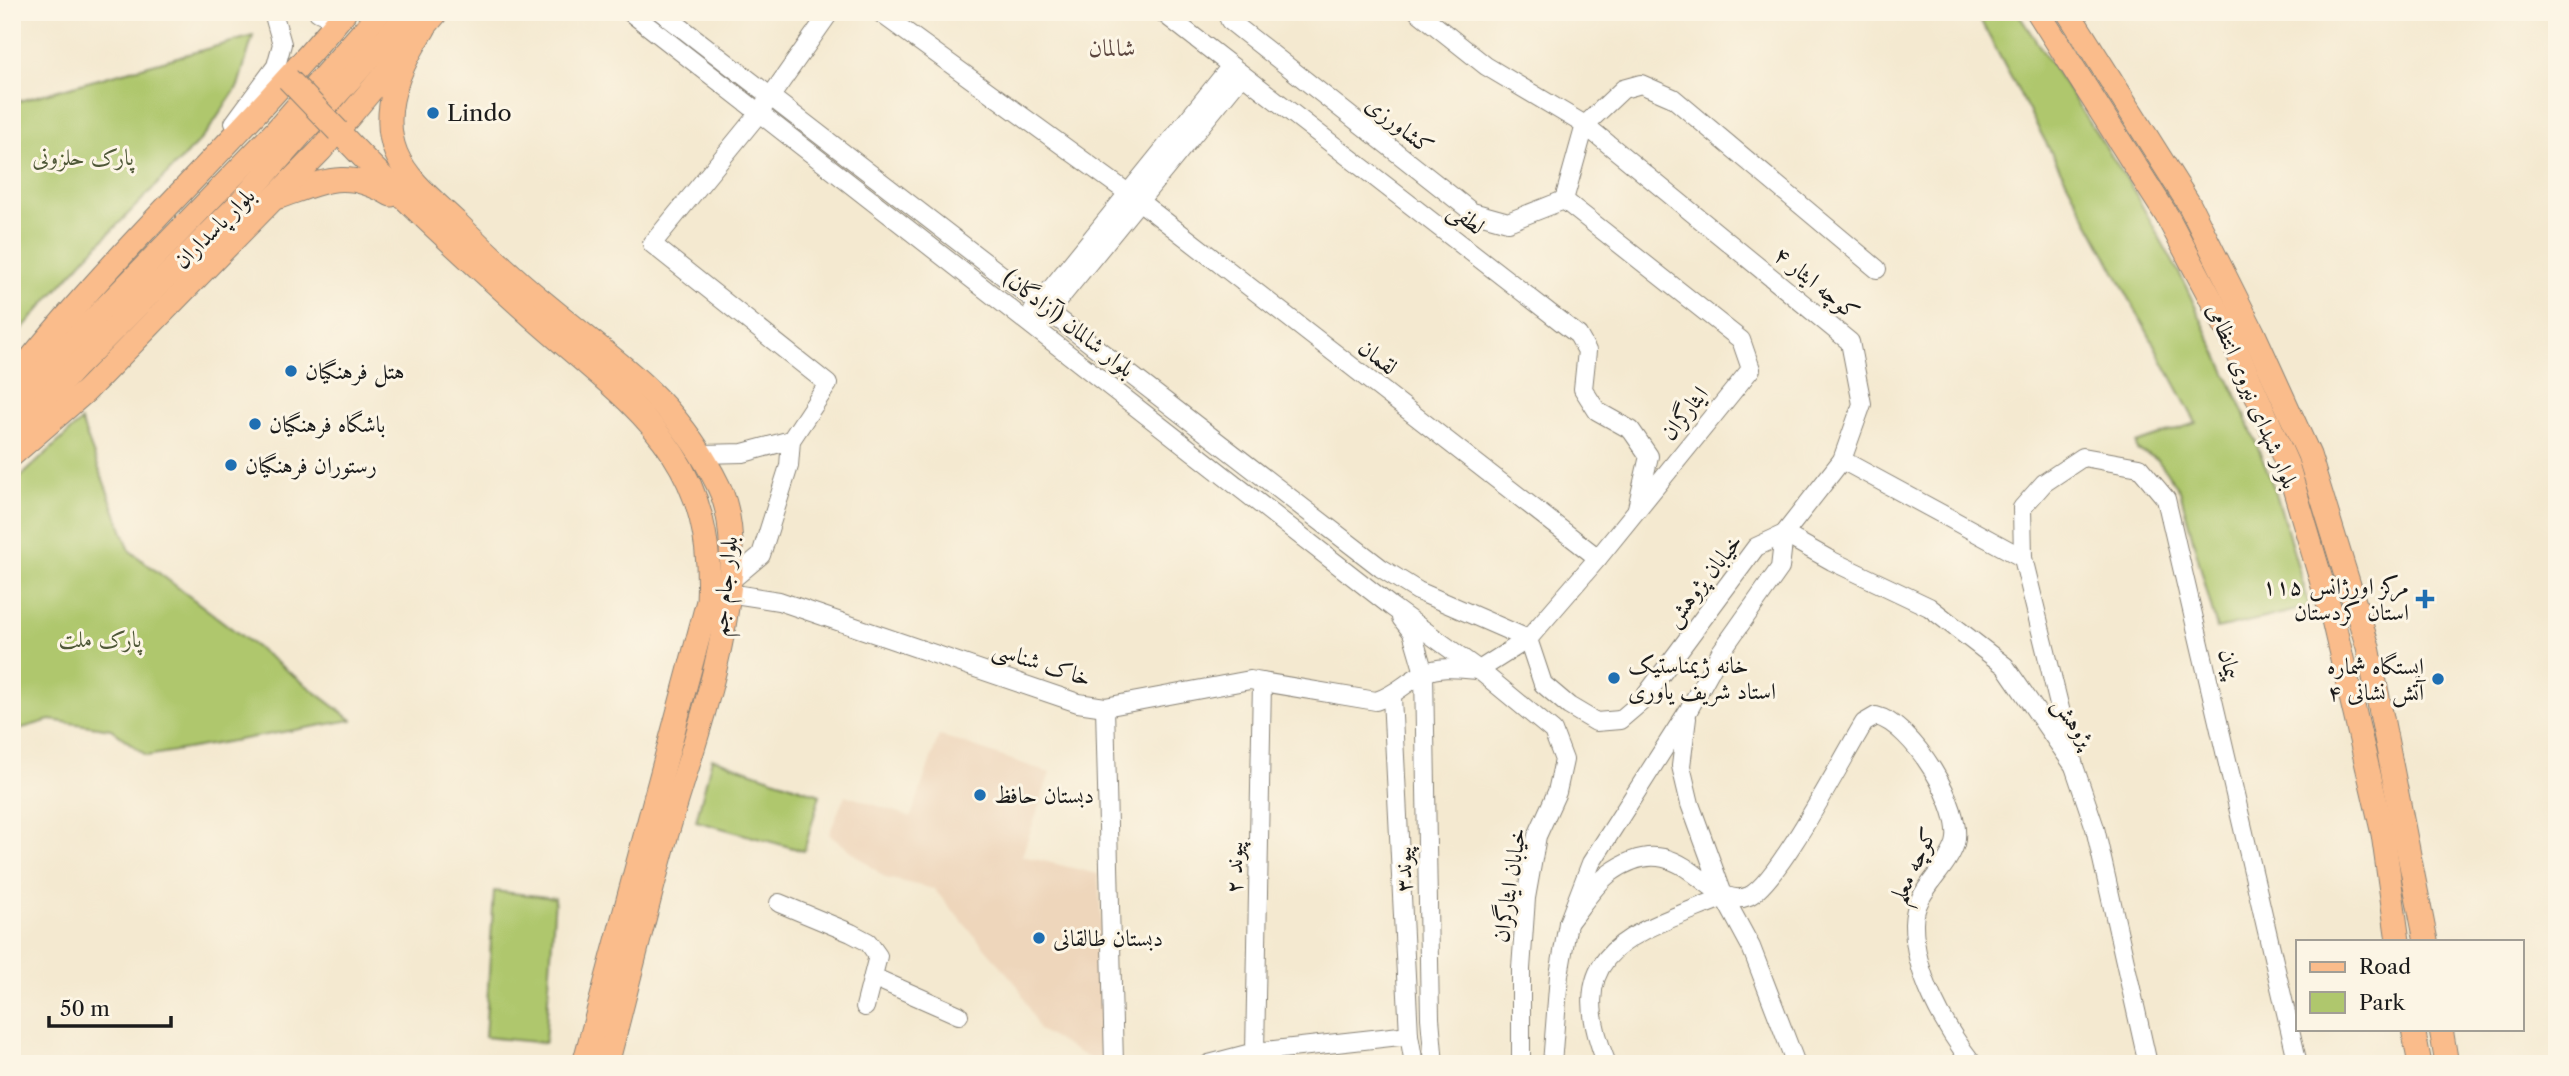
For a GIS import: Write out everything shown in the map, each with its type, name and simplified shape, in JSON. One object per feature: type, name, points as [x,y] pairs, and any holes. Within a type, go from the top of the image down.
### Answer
[{"type":"main road","name":"بلوار پاسداران","points":[[12,404],[274,134],[380,12]]},
{"type":"main road","name":"بلوار شهدای نیروی انتظامی","points":[[2038,12],[2167,216],[2229,332],[2287,464],[2333,620],[2377,807],[2398,940]]},
{"type":"main road","points":[[12,382],[113,264],[288,79],[334,15]]},
{"type":"main road","points":[[2052,33],[2070,15]]},
{"type":"main road","name":"بلوار شهدای نیروی انتظامی","points":[[2070,15],[2189,204],[2253,332],[2309,455],[2368,647],[2426,940]]},
{"type":"main road","points":[[12,455],[86,391],[338,131],[423,18]]},
{"type":"main road","name":"بلوار پاسداران","points":[[12,437],[77,366],[423,18]]},
{"type":"main road","name":"بلوار جام جم","points":[[423,18],[394,87],[390,119],[397,155],[416,182],[479,245],[615,372],[685,475],[700,507],[708,538],[708,601],[584,1064]]},
{"type":"main road","name":"بلوار جام جم","points":[[288,79],[415,209],[540,323],[615,372],[657,395],[702,454],[720,491],[730,520],[732,553],[729,588],[696,738],[666,836],[607,1064]]},
{"type":"main road","points":[[272,199],[325,181],[354,178],[375,185],[415,209]]},
{"type":"main road","points":[[2413,1030],[2420,1064]]},
{"type":"main road","points":[[2441,1030],[2446,1064]]},
{"type":"street","points":[[217,156],[235,122],[276,66],[282,44],[273,12]]},
{"type":"street","name":"بلوار شالمان (آزادگان)","points":[[630,12],[1392,607],[1479,670]]},
{"type":"street","points":[[729,588],[761,555],[789,466],[791,440],[828,384],[652,244],[759,113],[830,12]]},
{"type":"street","name":"لقمان","points":[[879,12],[1133,198],[1598,558]]},
{"type":"street","name":"لطفی","points":[[1162,12],[1578,335],[1587,351],[1583,389],[1597,411],[1631,430],[1649,456],[1637,509]]},
{"type":"street","name":"کشاورزی","points":[[1226,12],[1230,21],[1240,30],[1472,212],[1508,222],[1563,200]]},
{"type":"street","name":"کوچه ایثار ۴","points":[[1418,12],[1486,66],[1585,125],[1850,342],[1862,404],[1842,460],[1784,534]]},
{"type":"street","points":[[655,31],[666,14]]},
{"type":"street","name":"بلوار شالمان (آزادگان)","points":[[666,14],[1381,568],[1418,591],[1528,639]]},
{"type":"street","points":[[1031,324],[1237,70]]},
{"type":"street","points":[[1563,200],[1585,125],[1622,89],[1641,84],[1673,98],[1877,270]]},
{"type":"street","name":"ایثارگران","points":[[1479,670],[1528,639],[1598,558],[1751,369],[1741,340],[1563,200]]},
{"type":"street","points":[[702,454],[743,453],[791,440]]},
{"type":"street","points":[[1202,458],[1216,441]]},
{"type":"street","name":"پیمان","points":[[2023,558],[2022,508],[2044,483],[2083,457],[2139,467],[2166,499],[2298,1064]]},
{"type":"street","points":[[1842,460],[2023,558],[2074,766]]},
{"type":"street","points":[[1552,1064],[1557,988],[1568,923],[1591,863],[1688,711],[1720,653],[1780,568],[1784,534]]},
{"type":"street","name":"خیابان پژوهش","points":[[1528,639],[1543,684],[1569,706],[1597,722],[1620,720],[1640,704],[1756,547],[1784,534]]},
{"type":"street","name":"پژوهش","points":[[1784,534],[1832,561],[1929,607],[2005,666],[2074,766],[2095,828],[2148,1064]]},
{"type":"street","name":"خاک شناسی","points":[[729,588],[779,601],[1077,703],[1105,707],[1250,680],[1376,701],[1392,697]]},
{"type":"street","name":"پیوند۳","points":[[1392,607],[1412,632],[1424,673],[1430,1018],[1434,1064]]},
{"type":"street","points":[[1392,697],[1424,673],[1448,667],[1479,670]]},
{"type":"street","name":"خیابان ایثارگران","points":[[1479,670],[1553,732],[1564,760],[1558,792],[1537,836],[1527,898],[1521,969],[1521,1064]]},
{"type":"street","name":"پیوند ۲","points":[[1255,1052],[1262,682]]},
{"type":"street","name":"پیوند۳","points":[[1392,697],[1409,1035],[1414,1064]]},
{"type":"street","points":[[1105,707],[1114,1064]]},
{"type":"street","points":[[1688,711],[1681,766],[1690,804],[1724,897],[1751,947],[1796,1064]]},
{"type":"street","name":"کوچه معلم","points":[[1724,897],[1743,898],[1760,890],[1779,864],[1864,723],[1876,716],[1882,717],[1911,737],[1949,800],[1958,831],[1954,847],[1920,899],[1914,919],[1915,948],[1940,1011],[1973,1064]]},
{"type":"street","points":[[1568,923],[1608,874],[1634,860],[1661,856],[1689,867],[1724,897]]},
{"type":"street","points":[[1607,1064],[1600,1046],[1591,1003],[1594,977],[1609,953],[1631,936],[1724,897]]},
{"type":"street","points":[[779,903],[867,942],[878,956],[865,1007]]},
{"type":"street","points":[[873,977],[959,1015]]},
{"type":"street","points":[[1209,1064],[1255,1052],[1409,1035]]},
{"type":"shaded area","name":"دبستان طالقانی","points":[[939,735],[1050,773],[1022,856],[1098,874],[1109,1026],[1106,1064],[1099,1064],[1039,1030],[1018,986],[934,889],[886,878],[829,834],[845,795],[911,817]]},
{"type":"green space","points":[[1976,12],[2017,12],[2130,184],[2183,280],[2243,410],[2276,493],[2310,607],[2217,629],[2180,491],[2157,459],[2137,450],[2136,443],[2196,423]]},
{"type":"green space","name":"پارک حلزونی","points":[[253,36],[238,86],[206,134],[88,255],[12,340],[12,103]]},
{"type":"green space","name":"پارک ملت","points":[[81,421],[130,551],[352,720],[147,756],[111,729],[50,720],[12,731],[12,485]]},
{"type":"green space","points":[[712,758],[820,795],[804,851],[696,821]]},
{"type":"green space","points":[[494,891],[555,898],[545,1043],[485,1037]]},
{"type":"place","name":"Lindo","points":[[433,113]]},
{"type":"place","name":"هتل فرهنگیان","points":[[291,371]]},
{"type":"place","name":"باشگاه فرهنگیان","points":[[255,424]]},
{"type":"place","name":"رستوران فرهنگیان","points":[[231,465]]},
{"type":"place","name":"مرکز اورژانس ۱۱۵ استان کردستان","points":[[2425,599]]},
{"type":"place","name":"خانه ژیمناستیک استاد شریف یاوری","points":[[1614,678]]},
{"type":"place","name":"ایستگاه شماره ۴ آتش نشانی","points":[[2438,679]]},
{"type":"place","name":"دبستان حافظ","points":[[980,795]]},
{"type":"place","name":"دبستان طالقانی","points":[[1039,938]]},
{"type":"district","name":"شالمان","points":[[1112,47]]}]
